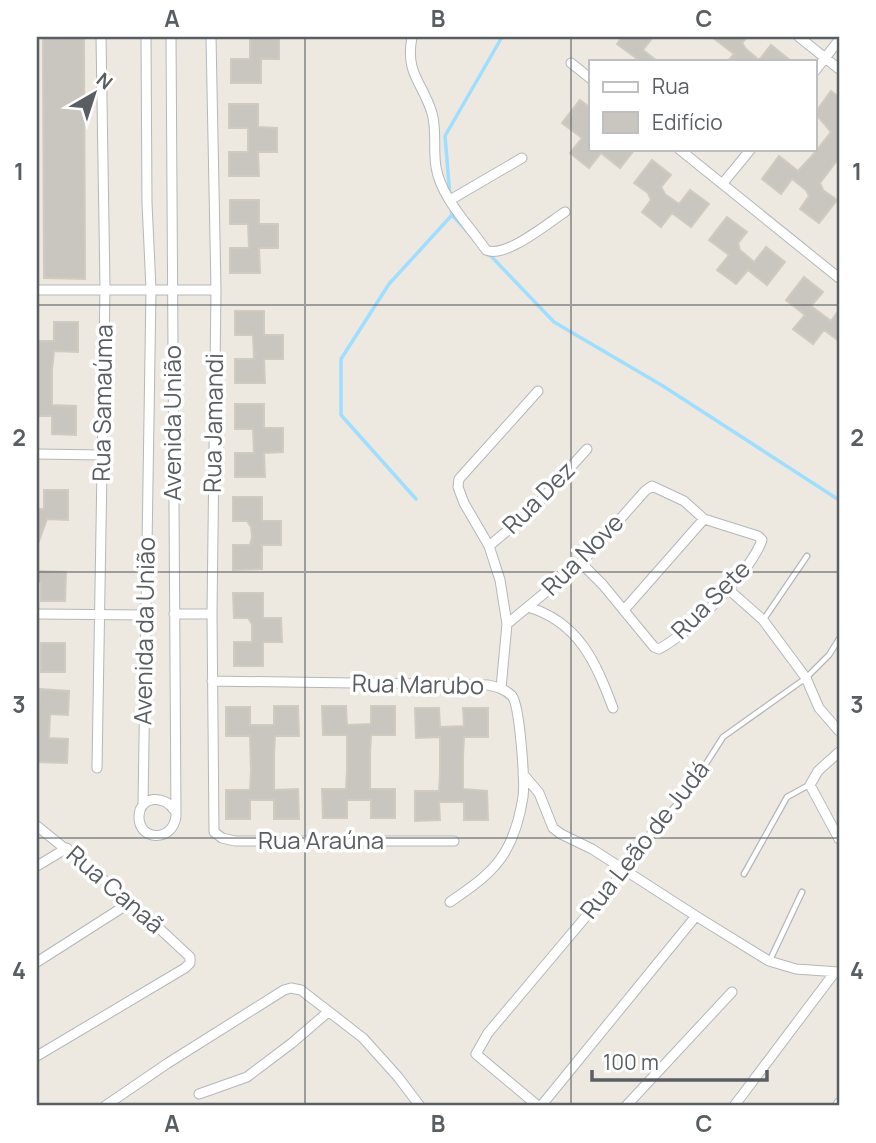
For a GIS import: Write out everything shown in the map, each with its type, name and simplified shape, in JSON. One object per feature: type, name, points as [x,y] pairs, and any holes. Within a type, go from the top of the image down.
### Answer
[{"type":"street","name":"Rua Samaúma","points":[[97,768],[105,288],[101,37]]},
{"type":"street","name":"Avenida da União","points":[[146,37],[147,203],[151,289],[143,805],[139,811],[139,822],[146,832],[157,836],[173,828],[176,816],[174,810]]},
{"type":"street","name":"Avenida União","points":[[171,37],[174,810]]},
{"type":"street","name":"Rua Jamandi","points":[[211,37],[216,290],[212,614],[215,809]]},
{"type":"street","points":[[412,37],[409,52],[411,69],[435,122],[436,168],[450,200],[486,250],[491,252],[515,245],[565,212]]},
{"type":"street","points":[[799,37],[839,69]]},
{"type":"street","points":[[816,70],[839,40]]},
{"type":"street","points":[[571,63],[589,77]]},
{"type":"street","points":[[680,150],[839,278]]},
{"type":"street","points":[[723,184],[750,150]]},
{"type":"street","points":[[450,200],[522,158]]},
{"type":"street","points":[[37,290],[216,290]]},
{"type":"street","points":[[501,688],[507,624],[500,580],[489,547],[457,487],[459,479],[538,391]]},
{"type":"street","name":"Rua Dez","points":[[489,547],[531,510],[587,449]]},
{"type":"street","points":[[37,454],[103,455]]},
{"type":"street","name":"Rua Nove","points":[[507,624],[581,563],[652,486],[684,501],[704,519]]},
{"type":"street","points":[[581,563],[624,610],[704,519]]},
{"type":"street","name":"Rua Sete","points":[[624,610],[654,647],[659,649],[728,589],[749,564],[762,543],[761,538],[704,519]]},
{"type":"street","points":[[728,589],[763,620],[806,678],[819,708],[839,731]]},
{"type":"street","points":[[528,607],[543,611],[580,641],[597,667],[613,708]]},
{"type":"street","points":[[37,614],[146,615]]},
{"type":"street","name":"Avenida da União","points":[[174,614],[212,614]]},
{"type":"street","name":"Rua Marubo","points":[[212,681],[488,685],[501,688],[511,695],[515,701],[519,722],[524,792],[512,841],[489,873],[450,902]]},
{"type":"street","points":[[839,752],[818,771],[810,785],[839,839]]},
{"type":"street","points":[[523,774],[539,793],[553,828],[592,849],[769,961],[796,969],[837,972]]},
{"type":"street","points":[[143,805],[147,801],[160,799],[166,800],[174,810]]},
{"type":"street","name":"Rua Araúna","points":[[215,809],[215,834],[235,841],[454,841]]},
{"type":"street","name":"Rua Canaã","points":[[37,826],[131,902],[190,957],[190,963],[185,968],[37,1056]]},
{"type":"street","points":[[37,866],[67,848]]},
{"type":"street","name":"Rua Leão de Judá","points":[[540,1106],[476,1054],[488,1033],[625,870]]},
{"type":"street","points":[[37,962],[131,902]]},
{"type":"street","points":[[540,1106],[696,916]]},
{"type":"street","points":[[734,1106],[837,972]]},
{"type":"street","points":[[105,1106],[284,989],[290,988],[301,990],[363,1038],[420,1106]]},
{"type":"street","points":[[626,1106],[732,992]]},
{"type":"street","points":[[200,1094],[247,1077],[292,1044],[328,1012]]},
{"type":"lane","points":[[763,620],[807,556]]},
{"type":"lane","name":"Rua Leão de Judá","points":[[625,870],[640,844],[688,792],[723,737],[806,678],[839,639]]},
{"type":"lane","points":[[744,874],[787,797],[810,785]]},
{"type":"lane","points":[[769,961],[802,892]]},
{"type":"building","points":[[43,37],[84,37],[85,279],[44,278]]},
{"type":"building","points":[[250,37],[279,37],[279,59],[261,59],[261,83],[231,83],[231,59],[250,59]]},
{"type":"building","points":[[622,37],[653,37],[643,50],[656,60],[639,60],[617,44]]},
{"type":"building","points":[[712,37],[747,37],[742,43],[759,60],[729,60],[734,54]]},
{"type":"building","points":[[771,45],[790,60],[759,60]]},
{"type":"building","points":[[831,91],[839,97],[839,158],[820,183],[823,190],[837,200],[819,223],[800,209],[809,196],[806,190],[792,179],[781,194],[762,179],[779,156],[798,171],[811,157],[831,132],[816,112]]},
{"type":"building","points":[[580,100],[589,107],[589,150],[634,150],[620,168],[601,153],[589,168],[570,153],[582,138],[562,123]]},
{"type":"building","points":[[229,104],[258,104],[258,127],[277,128],[277,152],[258,152],[259,176],[229,176],[229,152],[248,152],[248,128],[229,128]]},
{"type":"building","points":[[652,160],[671,175],[661,187],[665,194],[679,204],[690,190],[709,204],[691,227],[672,213],[661,227],[642,212],[651,200],[648,193],[634,183]]},
{"type":"building","points":[[230,200],[259,200],[259,224],[278,224],[278,248],[259,248],[260,273],[230,273],[230,248],[249,248],[248,224],[230,224]]},
{"type":"building","points":[[727,217],[747,232],[738,243],[740,250],[754,262],[766,247],[785,262],[767,285],[748,270],[736,284],[717,270],[729,255],[709,240]]},
{"type":"building","points":[[804,277],[823,292],[811,306],[831,321],[839,310],[839,341],[824,330],[813,344],[793,329],[805,315],[786,300]]},
{"type":"building","points":[[235,311],[264,311],[264,335],[283,335],[283,359],[264,359],[265,383],[235,383],[235,359],[254,359],[253,335],[235,335]]},
{"type":"building","points":[[54,322],[78,322],[78,352],[54,351],[52,370],[52,405],[76,406],[76,435],[52,434],[52,416],[37,416],[37,341],[54,341]]},
{"type":"building","points":[[235,404],[264,404],[264,428],[283,428],[283,452],[264,453],[265,477],[235,477],[235,453],[254,453],[253,429],[235,429]]},
{"type":"building","points":[[44,490],[68,490],[68,520],[47,519],[38,544],[37,509],[44,509]]},
{"type":"building","points":[[233,497],[262,497],[262,521],[281,521],[281,545],[262,545],[262,569],[233,570],[233,545],[250,545],[252,537],[247,521],[233,521]]},
{"type":"building","points":[[37,571],[66,572],[65,601],[41,601],[41,582],[37,582]]},
{"type":"building","points":[[233,593],[263,593],[263,618],[281,618],[282,642],[263,642],[263,666],[234,666],[234,642],[252,642],[252,624],[248,618],[234,618]]},
{"type":"building","points":[[41,643],[65,643],[65,672],[41,672]]},
{"type":"building","points":[[40,689],[69,691],[68,715],[50,714],[49,738],[68,739],[67,763],[37,762]]},
{"type":"building","points":[[274,706],[298,706],[299,736],[275,736],[274,790],[298,789],[299,819],[274,819],[274,800],[250,800],[250,819],[226,819],[226,790],[250,790],[251,771],[250,736],[226,736],[226,707],[250,707],[250,725],[274,725]]},
{"type":"building","points":[[322,706],[346,706],[347,725],[371,724],[371,706],[395,706],[395,735],[371,735],[370,789],[395,789],[395,818],[371,818],[371,800],[347,800],[347,818],[323,818],[322,789],[346,789],[347,735],[323,735]]},
{"type":"building","points":[[415,708],[439,708],[440,727],[464,726],[463,708],[488,708],[488,737],[464,737],[463,789],[487,791],[488,820],[464,820],[464,802],[439,802],[440,820],[415,821],[415,791],[439,791],[440,737],[416,738]]},
{"type":"waterway","points":[[450,197],[445,136],[502,37]]},
{"type":"waterway","points":[[416,499],[341,415],[341,359],[389,284],[452,215],[451,208]]},
{"type":"waterway","points":[[452,215],[468,232]]},
{"type":"waterway","points":[[488,253],[554,322],[663,386],[839,500]]}]
